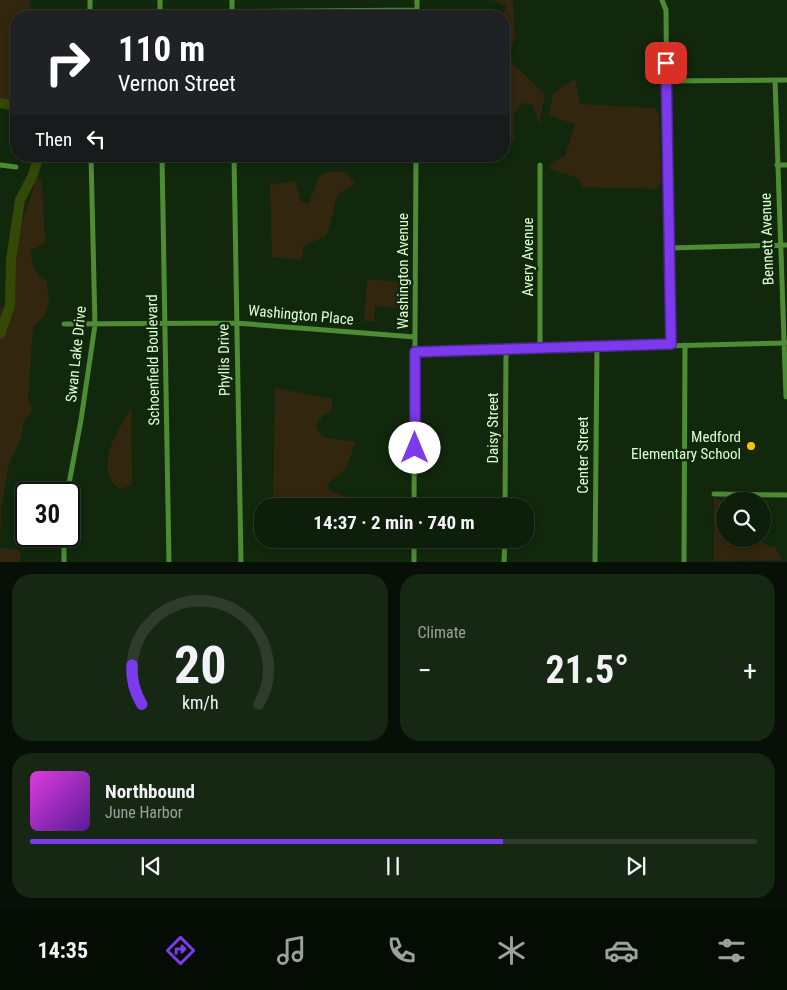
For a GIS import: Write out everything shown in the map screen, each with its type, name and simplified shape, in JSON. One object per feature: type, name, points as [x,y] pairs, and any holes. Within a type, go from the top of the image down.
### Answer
[{"type":"street","points":[[662,0],[666,10]]},
{"type":"street","points":[[666,0],[668,248],[671,344]]},
{"type":"street","name":"Bennett Avenue","points":[[775,80],[779,245],[786,397]]},
{"type":"street","points":[[666,81],[787,80]]},
{"type":"street","name":"Swan Lake Drive","points":[[69,482],[82,420],[95,325],[91,162]]},
{"type":"street","name":"Schoenfield Boulevard","points":[[162,162],[169,562]]},
{"type":"street","name":"Phyllis Drive","points":[[234,162],[241,562]]},
{"type":"street","name":"Washington Avenue","points":[[414,498],[416,162]]},
{"type":"street","points":[[0,165],[16,167]]},
{"type":"street","name":"Avery Avenue","points":[[540,165],[540,349]]},
{"type":"street","points":[[777,165],[787,165]]},
{"type":"street","points":[[668,248],[787,245]]},
{"type":"street","name":"Washington Place","points":[[64,324],[236,322],[415,337]]},
{"type":"street","points":[[415,352],[671,344],[785,343]]},
{"type":"street","points":[[684,562],[685,345]]},
{"type":"street","name":"Center Street","points":[[595,562],[597,347]]},
{"type":"street","name":"Daisy Street","points":[[505,498],[506,350]]},
{"type":"street","points":[[714,494],[787,495]]},
{"type":"street","points":[[64,547],[64,562]]},
{"type":"street","points":[[414,548],[414,562]]},
{"type":"street","points":[[504,562],[505,548]]},
{"type":"shaded area","points":[[0,0],[29,0],[30,10],[10,10],[10,108],[0,107]]},
{"type":"shaded area","points":[[492,0],[513,0],[515,38],[510,50],[510,10],[505,10],[507,6]]},
{"type":"shaded area","points":[[510,55],[513,64],[545,94],[539,125],[533,105],[521,103],[514,115],[514,142],[510,137]]},
{"type":"shaded area","points":[[575,79],[580,104],[655,108],[659,116],[661,180],[658,189],[582,187],[579,178],[549,169],[553,162],[565,156],[575,124],[549,116],[553,93]]},
{"type":"shaded area","points":[[332,171],[345,173],[356,183],[337,195],[328,232],[325,237],[304,245],[301,260],[272,257],[270,185],[295,181],[301,202],[309,203],[319,176]]},
{"type":"shaded area","points":[[37,177],[42,183],[45,243],[30,251],[34,270],[47,282],[49,303],[47,311],[33,326],[28,398],[33,411],[24,420],[21,437],[8,467],[1,510],[0,548],[0,309],[6,303],[22,223]]},
{"type":"shaded area","points":[[367,279],[411,283],[409,309],[375,306],[374,321],[364,321]]},
{"type":"shaded area","points":[[275,388],[333,399],[331,411],[323,415],[316,426],[322,437],[356,442],[345,470],[327,484],[330,491],[353,498],[273,498]]},
{"type":"shaded area","points":[[131,408],[132,485],[120,489],[112,480],[108,471],[108,460],[110,449]]},
{"type":"shaded area","points":[[714,499],[716,499],[716,547],[775,547],[782,560],[714,561]]},
{"type":"shaded area","points":[[0,548],[20,550],[21,562],[0,562]]},
{"type":"waterway","points":[[0,103],[10,105]]},
{"type":"waterway","points":[[0,334],[10,306],[11,260],[20,200],[32,177],[37,162]]},
{"type":"place","name":"Medford Elementary School","points":[[751,446]]},
{"type":"route","points":[[415,448],[415,352],[671,344],[666,63]]}]
